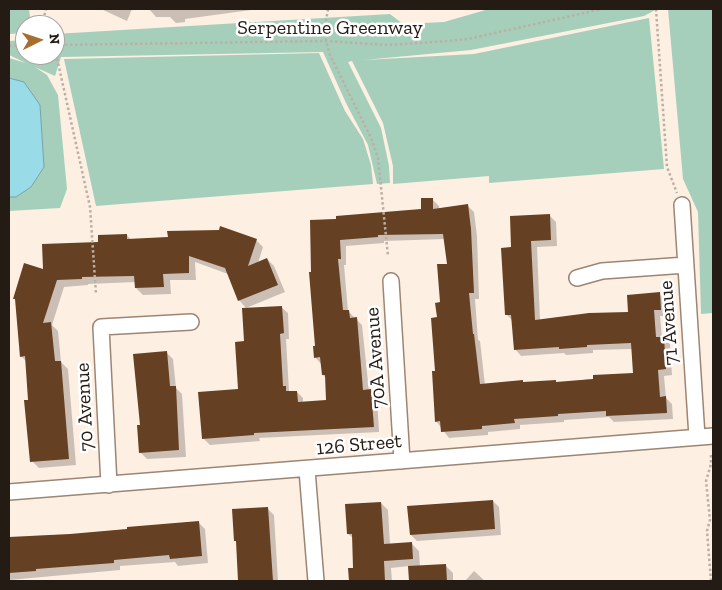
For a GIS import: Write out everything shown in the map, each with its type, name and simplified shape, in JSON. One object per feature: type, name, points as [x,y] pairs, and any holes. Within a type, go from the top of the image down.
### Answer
[{"type":"street","name":"71 Avenue","points":[[682,205],[697,437]]},
{"type":"street","points":[[577,278],[602,271],[686,265]]},
{"type":"street","name":"70A Avenue","points":[[391,281],[402,461]]},
{"type":"street","name":"70 Avenue","points":[[109,485],[101,327],[191,322]]},
{"type":"street","name":"126 Street","points":[[9,492],[307,470],[713,436]]},
{"type":"street","points":[[307,470],[316,581]]},
{"type":"path","points":[[328,9],[325,28],[330,55],[372,140],[378,158],[388,256]]},
{"type":"path","name":"Serpentine Greenway","points":[[65,45],[326,41],[389,45],[468,39],[602,9]]},
{"type":"path","points":[[656,9],[667,167],[682,205]]},
{"type":"path","points":[[59,65],[90,207],[96,294]]},
{"type":"path","points":[[711,454],[711,464],[706,480],[712,520],[707,531],[711,581]]},
{"type":"green space","points":[[9,9],[29,9],[30,15],[15,15],[15,34],[9,34]]},
{"type":"green space","points":[[489,9],[657,9],[644,16],[471,50],[364,60],[474,54],[649,18],[664,169],[489,183],[489,176],[393,184],[393,166],[383,123],[352,61],[348,62],[381,128],[389,166],[390,183],[377,184],[368,145],[346,103],[323,52],[65,57],[65,33],[390,14],[403,24],[444,22]]},
{"type":"green space","points":[[668,9],[713,9],[713,313],[701,314],[698,212],[683,179]]},
{"type":"green space","points":[[9,41],[15,41],[15,58],[9,55]]},
{"type":"green space","points":[[319,53],[345,111],[363,139],[371,165],[373,184],[96,206],[65,59]]},
{"type":"green space","points":[[9,58],[15,60],[15,65],[58,65],[55,76],[35,67],[47,75],[58,95],[67,189],[60,208],[9,211],[9,197],[16,197],[31,187],[44,167],[40,105],[24,82],[9,78]]},
{"type":"water","points":[[9,78],[24,82],[40,105],[44,167],[31,187],[16,197],[9,197]]},
{"type":"building","points":[[421,198],[433,198],[433,209],[468,204],[474,293],[469,293],[480,384],[523,380],[523,382],[556,380],[556,382],[593,379],[593,375],[633,373],[631,343],[587,345],[587,347],[559,349],[559,347],[514,350],[511,315],[505,315],[501,248],[511,247],[510,216],[550,214],[551,240],[531,241],[535,320],[589,313],[628,312],[627,295],[660,292],[661,310],[654,310],[656,337],[664,337],[666,369],[658,370],[660,397],[666,396],[667,413],[606,416],[606,411],[558,414],[558,416],[514,419],[515,423],[482,426],[482,429],[441,432],[440,421],[435,422],[432,371],[435,371],[431,318],[437,317],[435,303],[440,302],[437,264],[447,264],[443,234],[378,235],[378,237],[340,240],[341,259],[338,259],[343,310],[349,310],[350,318],[357,317],[363,390],[371,389],[374,427],[254,433],[254,435],[202,439],[198,392],[238,389],[235,342],[244,341],[242,308],[282,306],[284,333],[280,334],[283,386],[286,386],[286,391],[297,391],[298,402],[326,400],[325,375],[322,375],[320,357],[314,358],[313,346],[315,346],[309,272],[311,272],[310,220],[336,219],[336,216],[421,209]]},
{"type":"building","points":[[220,226],[257,239],[248,266],[267,258],[278,285],[238,301],[225,268],[189,256],[189,273],[163,274],[164,287],[135,288],[134,276],[82,277],[82,279],[57,280],[43,323],[51,322],[55,361],[61,361],[69,459],[30,462],[24,400],[28,400],[25,356],[20,357],[15,299],[13,299],[24,263],[43,269],[42,244],[98,242],[98,235],[127,234],[127,239],[168,237],[167,231],[219,230]]},
{"type":"building","points":[[167,351],[170,386],[176,386],[179,450],[139,453],[137,425],[140,425],[133,354]]},
{"type":"building","points":[[493,500],[495,529],[410,535],[407,506]]},
{"type":"building","points":[[381,502],[384,544],[412,542],[413,559],[384,561],[385,581],[349,581],[348,568],[353,568],[352,534],[347,534],[345,504]]},
{"type":"building","points":[[268,507],[273,581],[238,581],[232,509]]},
{"type":"building","points":[[199,521],[202,556],[170,559],[169,555],[114,560],[114,563],[9,573],[9,537],[70,534]]},
{"type":"building","points":[[446,564],[447,581],[409,581],[408,566]]}]
